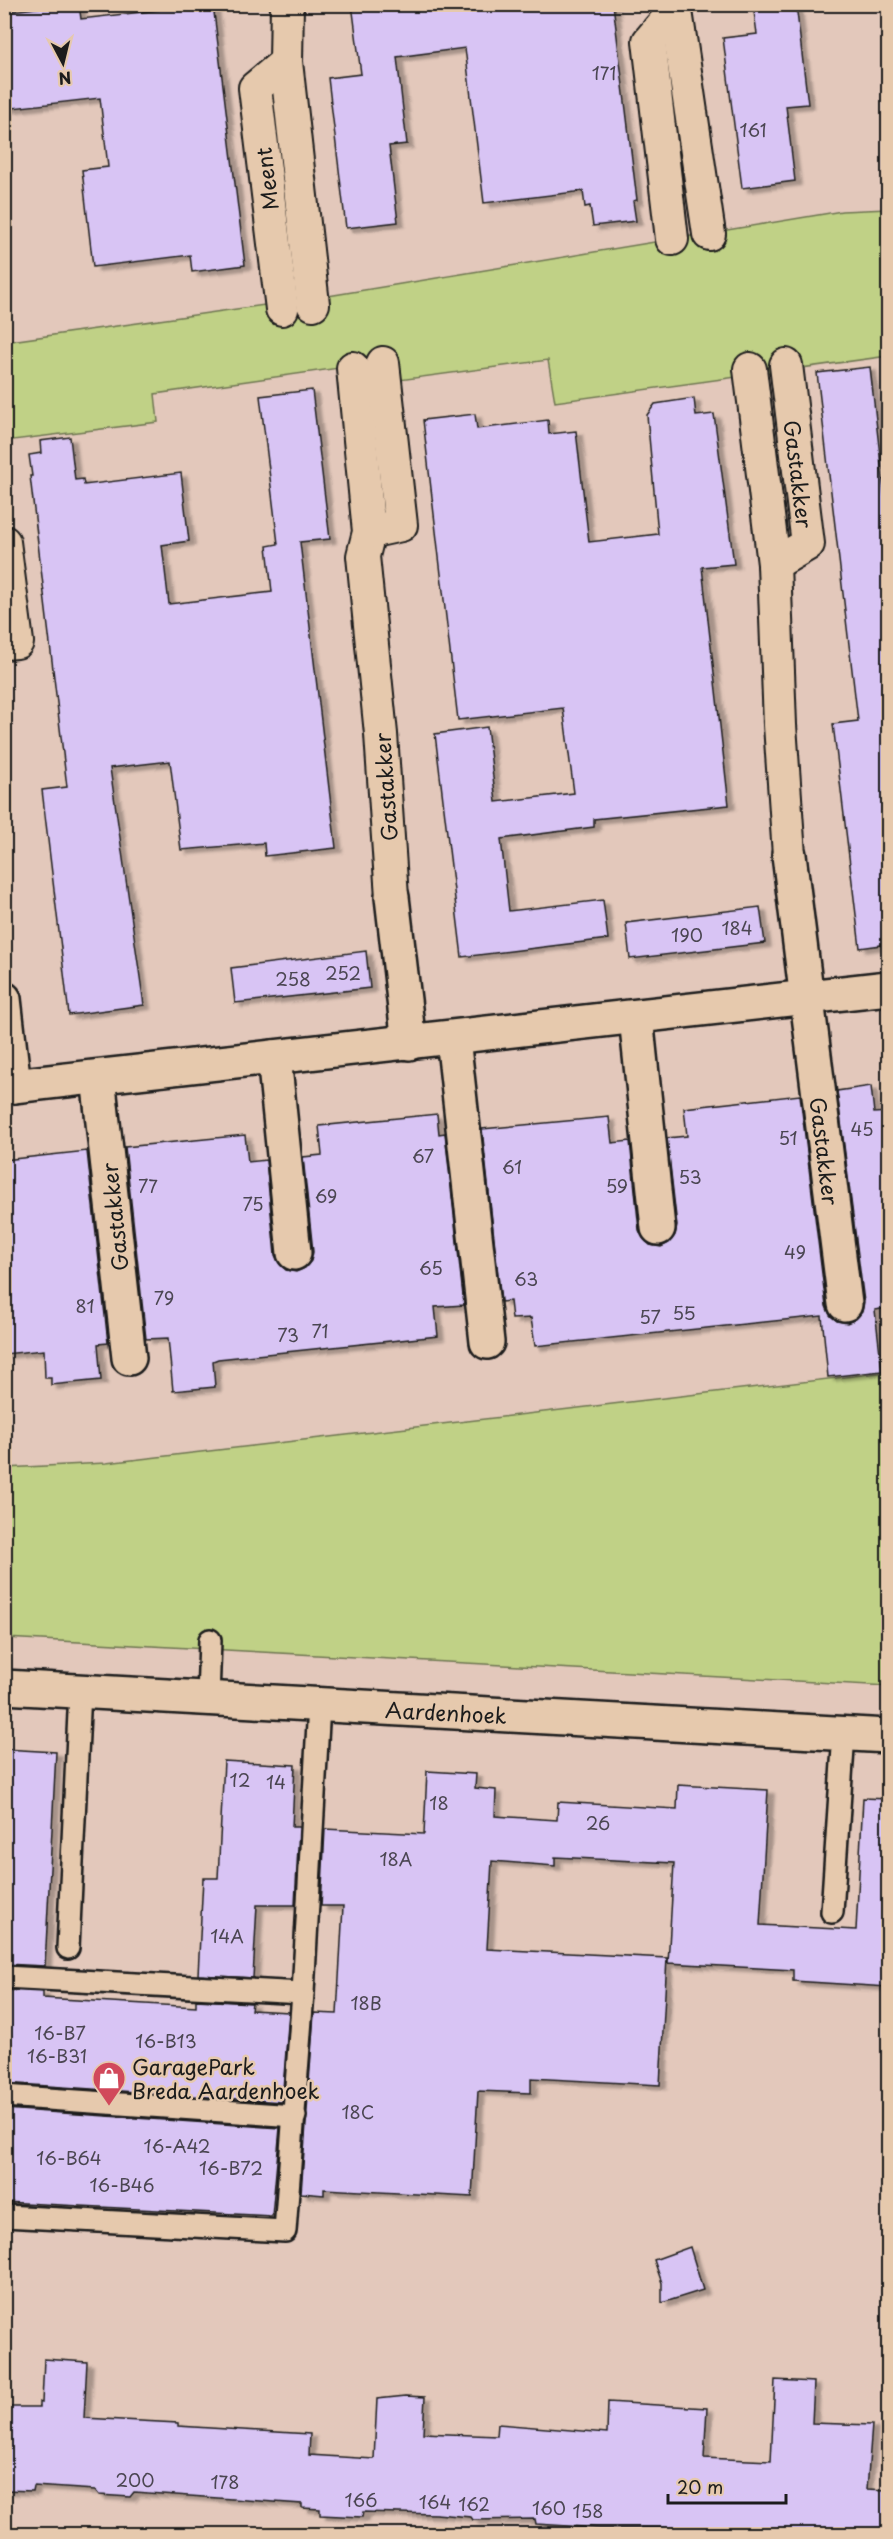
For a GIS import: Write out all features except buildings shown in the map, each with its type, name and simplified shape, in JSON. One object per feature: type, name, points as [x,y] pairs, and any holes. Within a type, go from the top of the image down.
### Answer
[{"type":"street","name":"Meent","points":[[288,4],[286,62],[314,304]]},
{"type":"street","points":[[676,7],[708,234]]},
{"type":"street","points":[[672,239],[649,41],[676,7]]},
{"type":"street","name":"Meent","points":[[282,309],[255,88],[286,62]]},
{"type":"street","name":"Gastakker","points":[[368,365],[369,532],[363,556],[381,734],[392,897],[409,1043]]},
{"type":"street","name":"Gastakker","points":[[774,564],[808,544],[786,365]]},
{"type":"street","name":"Gastakker","points":[[750,369],[774,564],[780,725],[789,855],[844,1304]]},
{"type":"street","points":[[4,542],[17,642],[4,643]]},
{"type":"street","points":[[4,999],[10,1086],[888,988]]},
{"type":"street","points":[[636,1017],[658,1228]]},
{"type":"street","points":[[453,1038],[487,1342]]},
{"type":"street","points":[[274,1057],[294,1253]]},
{"type":"street","name":"Gastakker","points":[[98,1077],[129,1358]]},
{"type":"street","name":"Aardenhoek","points":[[4,1687],[888,1736]]},
{"type":"lane","points":[[208,1698],[210,1640]]},
{"type":"lane","points":[[68,1948],[80,1691]]},
{"type":"lane","points":[[4,2216],[285,2231],[303,1993],[319,1705]]},
{"type":"lane","points":[[832,1912],[844,1733]]},
{"type":"lane","points":[[4,1977],[303,1993]]},
{"type":"lane","points":[[4,2096],[295,2116]]},
{"type":"green space","points":[[888,209],[888,356],[555,402],[548,360],[377,383],[374,363],[155,394],[158,422],[5,441],[4,342],[322,297],[842,211]]},
{"type":"green space","points":[[888,1372],[888,1686],[5,1638],[5,1468],[106,1463]]},
{"type":"place","name":"GaragePark Breda Aardenhoek","points":[[109,2107]]}]
